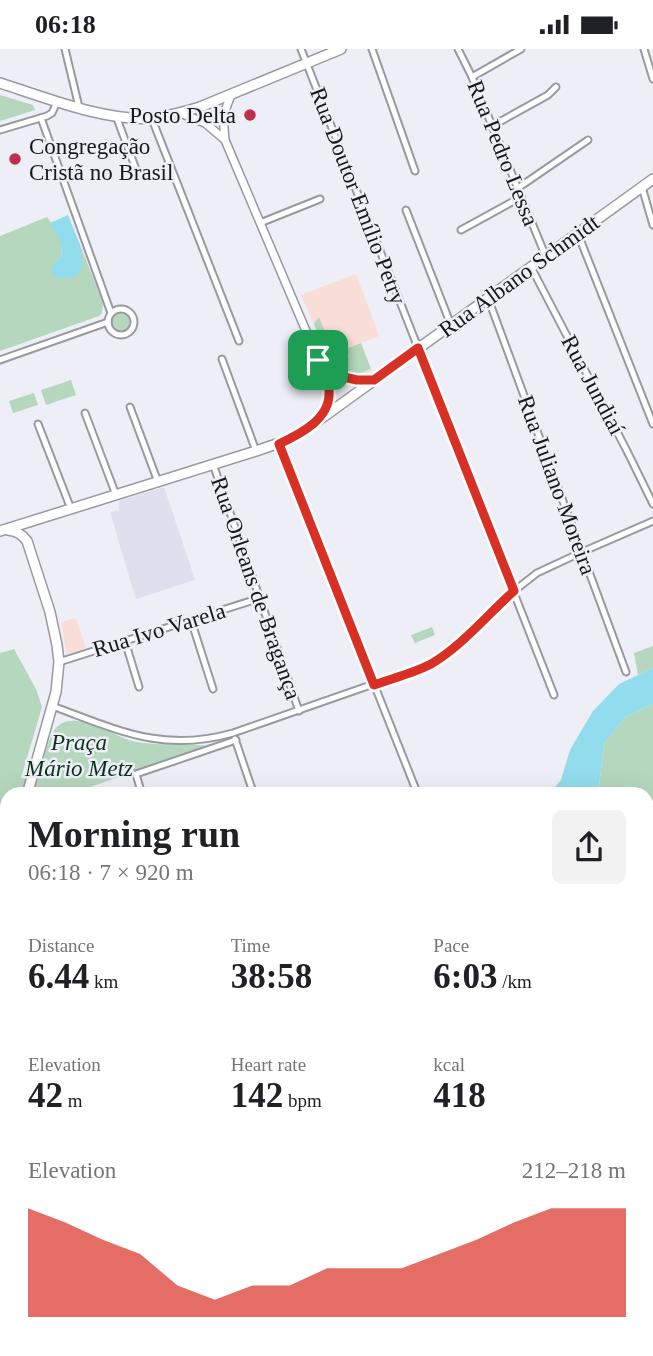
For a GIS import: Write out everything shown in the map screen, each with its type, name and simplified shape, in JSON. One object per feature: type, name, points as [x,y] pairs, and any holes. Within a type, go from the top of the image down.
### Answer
[{"type":"main road","points":[[0,83],[116,116],[151,118],[180,113],[231,95],[341,49]]},
{"type":"main road","name":"Rua Albano Schmidt","points":[[3,530],[279,444],[296,436],[653,179]]},
{"type":"main road","points":[[27,541],[31,527],[37,520]]},
{"type":"main road","points":[[3,530],[16,531],[27,541],[50,612],[59,662],[52,706],[29,787]]},
{"type":"street","points":[[65,49],[79,107]]},
{"type":"street","name":"Rua Doutor Emílio Petry","points":[[301,49],[554,695]]},
{"type":"street","points":[[372,49],[415,171]]},
{"type":"street","name":"Rua Pedro Lessa","points":[[458,49],[546,257]]},
{"type":"street","points":[[472,77],[521,49]]},
{"type":"street","points":[[648,53],[653,79]]},
{"type":"street","points":[[492,126],[548,95],[556,87]]},
{"type":"street","points":[[231,95],[223,116],[225,140],[330,390],[327,408],[319,419]]},
{"type":"street","points":[[0,130],[52,113],[57,100]]},
{"type":"street","points":[[180,113],[205,123],[225,140]]},
{"type":"street","points":[[116,116],[137,172]]},
{"type":"street","points":[[41,118],[111,313],[108,322],[111,331],[119,335],[128,333],[134,326],[134,317],[128,310],[119,309],[111,313]]},
{"type":"street","points":[[151,118],[239,341]]},
{"type":"street","points":[[518,188],[588,140]]},
{"type":"street","points":[[642,187],[653,225]]},
{"type":"street","points":[[461,230],[521,197]]},
{"type":"street","points":[[260,223],[320,199]]},
{"type":"street","points":[[406,211],[451,325]]},
{"type":"street","points":[[578,234],[653,424]]},
{"type":"street","name":"Rua Jundiaí","points":[[531,267],[653,504]]},
{"type":"street","name":"Rua Juliano Moreira","points":[[488,298],[626,671]]},
{"type":"street","points":[[0,360],[108,322]]},
{"type":"street","points":[[222,359],[256,451]]},
{"type":"street","points":[[318,360],[339,376],[374,380]]},
{"type":"street","points":[[130,407],[158,482]]},
{"type":"street","points":[[85,413],[116,495]]},
{"type":"street","points":[[38,423],[71,509]]},
{"type":"street","points":[[279,444],[415,787]]},
{"type":"street","name":"Rua Orleans de Bragança","points":[[214,464],[299,711]]},
{"type":"street","points":[[52,706],[116,730],[152,739],[204,740],[233,733],[421,669],[440,659],[537,573],[653,521]]},
{"type":"street","name":"Rua Ivo Varela","points":[[59,662],[260,599]]},
{"type":"street","points":[[191,620],[213,689]]},
{"type":"street","points":[[125,641],[139,687]]},
{"type":"street","points":[[233,733],[251,787]]},
{"type":"street","points":[[140,787],[136,774],[236,740]]},
{"type":"shaded area","points":[[356,274],[379,336],[361,343],[372,372],[358,375],[338,368],[329,359],[301,295]]},
{"type":"shaded area","points":[[164,487],[195,580],[136,599],[110,512],[119,510],[119,501]]},
{"type":"shaded area","points":[[76,618],[86,648],[67,654],[61,622]]},
{"type":"green space","points":[[0,95],[33,105],[35,110],[0,121]]},
{"type":"green space","points":[[47,217],[61,238],[62,257],[56,261],[83,252],[103,303],[102,313],[0,351],[0,236]]},
{"type":"green space","points":[[121,311],[129,314],[132,322],[129,330],[121,333],[113,330],[110,322],[113,314]]},
{"type":"green space","points":[[319,317],[331,346],[344,351],[346,357],[349,356],[346,349],[361,343],[371,369],[357,374],[346,373],[333,364],[323,348],[314,324]]},
{"type":"green space","points":[[71,380],[76,395],[46,405],[41,390]]},
{"type":"green space","points":[[34,393],[38,405],[13,413],[9,401]]},
{"type":"green space","points":[[432,627],[435,635],[415,643],[411,635]]},
{"type":"green space","points":[[653,646],[653,668],[638,675],[634,653]]},
{"type":"green space","name":"Praça Mário Metz","points":[[14,649],[36,689],[42,707],[21,778],[39,777],[51,736],[58,726],[66,721],[88,723],[141,743],[207,746],[90,787],[0,787],[0,653]]},
{"type":"green space","points":[[653,704],[653,787],[599,787],[604,744],[625,717]]},
{"type":"water","points":[[68,215],[83,252],[80,255],[80,271],[75,276],[64,278],[53,276],[51,270],[62,257],[60,242],[50,223]]},
{"type":"water","points":[[653,668],[653,704],[625,717],[604,744],[599,787],[555,787],[561,780],[570,750],[593,711],[619,684]]},
{"type":"place","name":"Posto Delta","points":[[250,115]]},
{"type":"place","name":"Congregação Cristã no Brasil","points":[[15,159]]},
{"type":"route","points":[[418,348],[514,591],[440,659],[421,669],[374,685],[279,444],[296,436],[319,419],[327,408],[330,390],[318,360],[339,376],[374,380],[418,348]]}]
